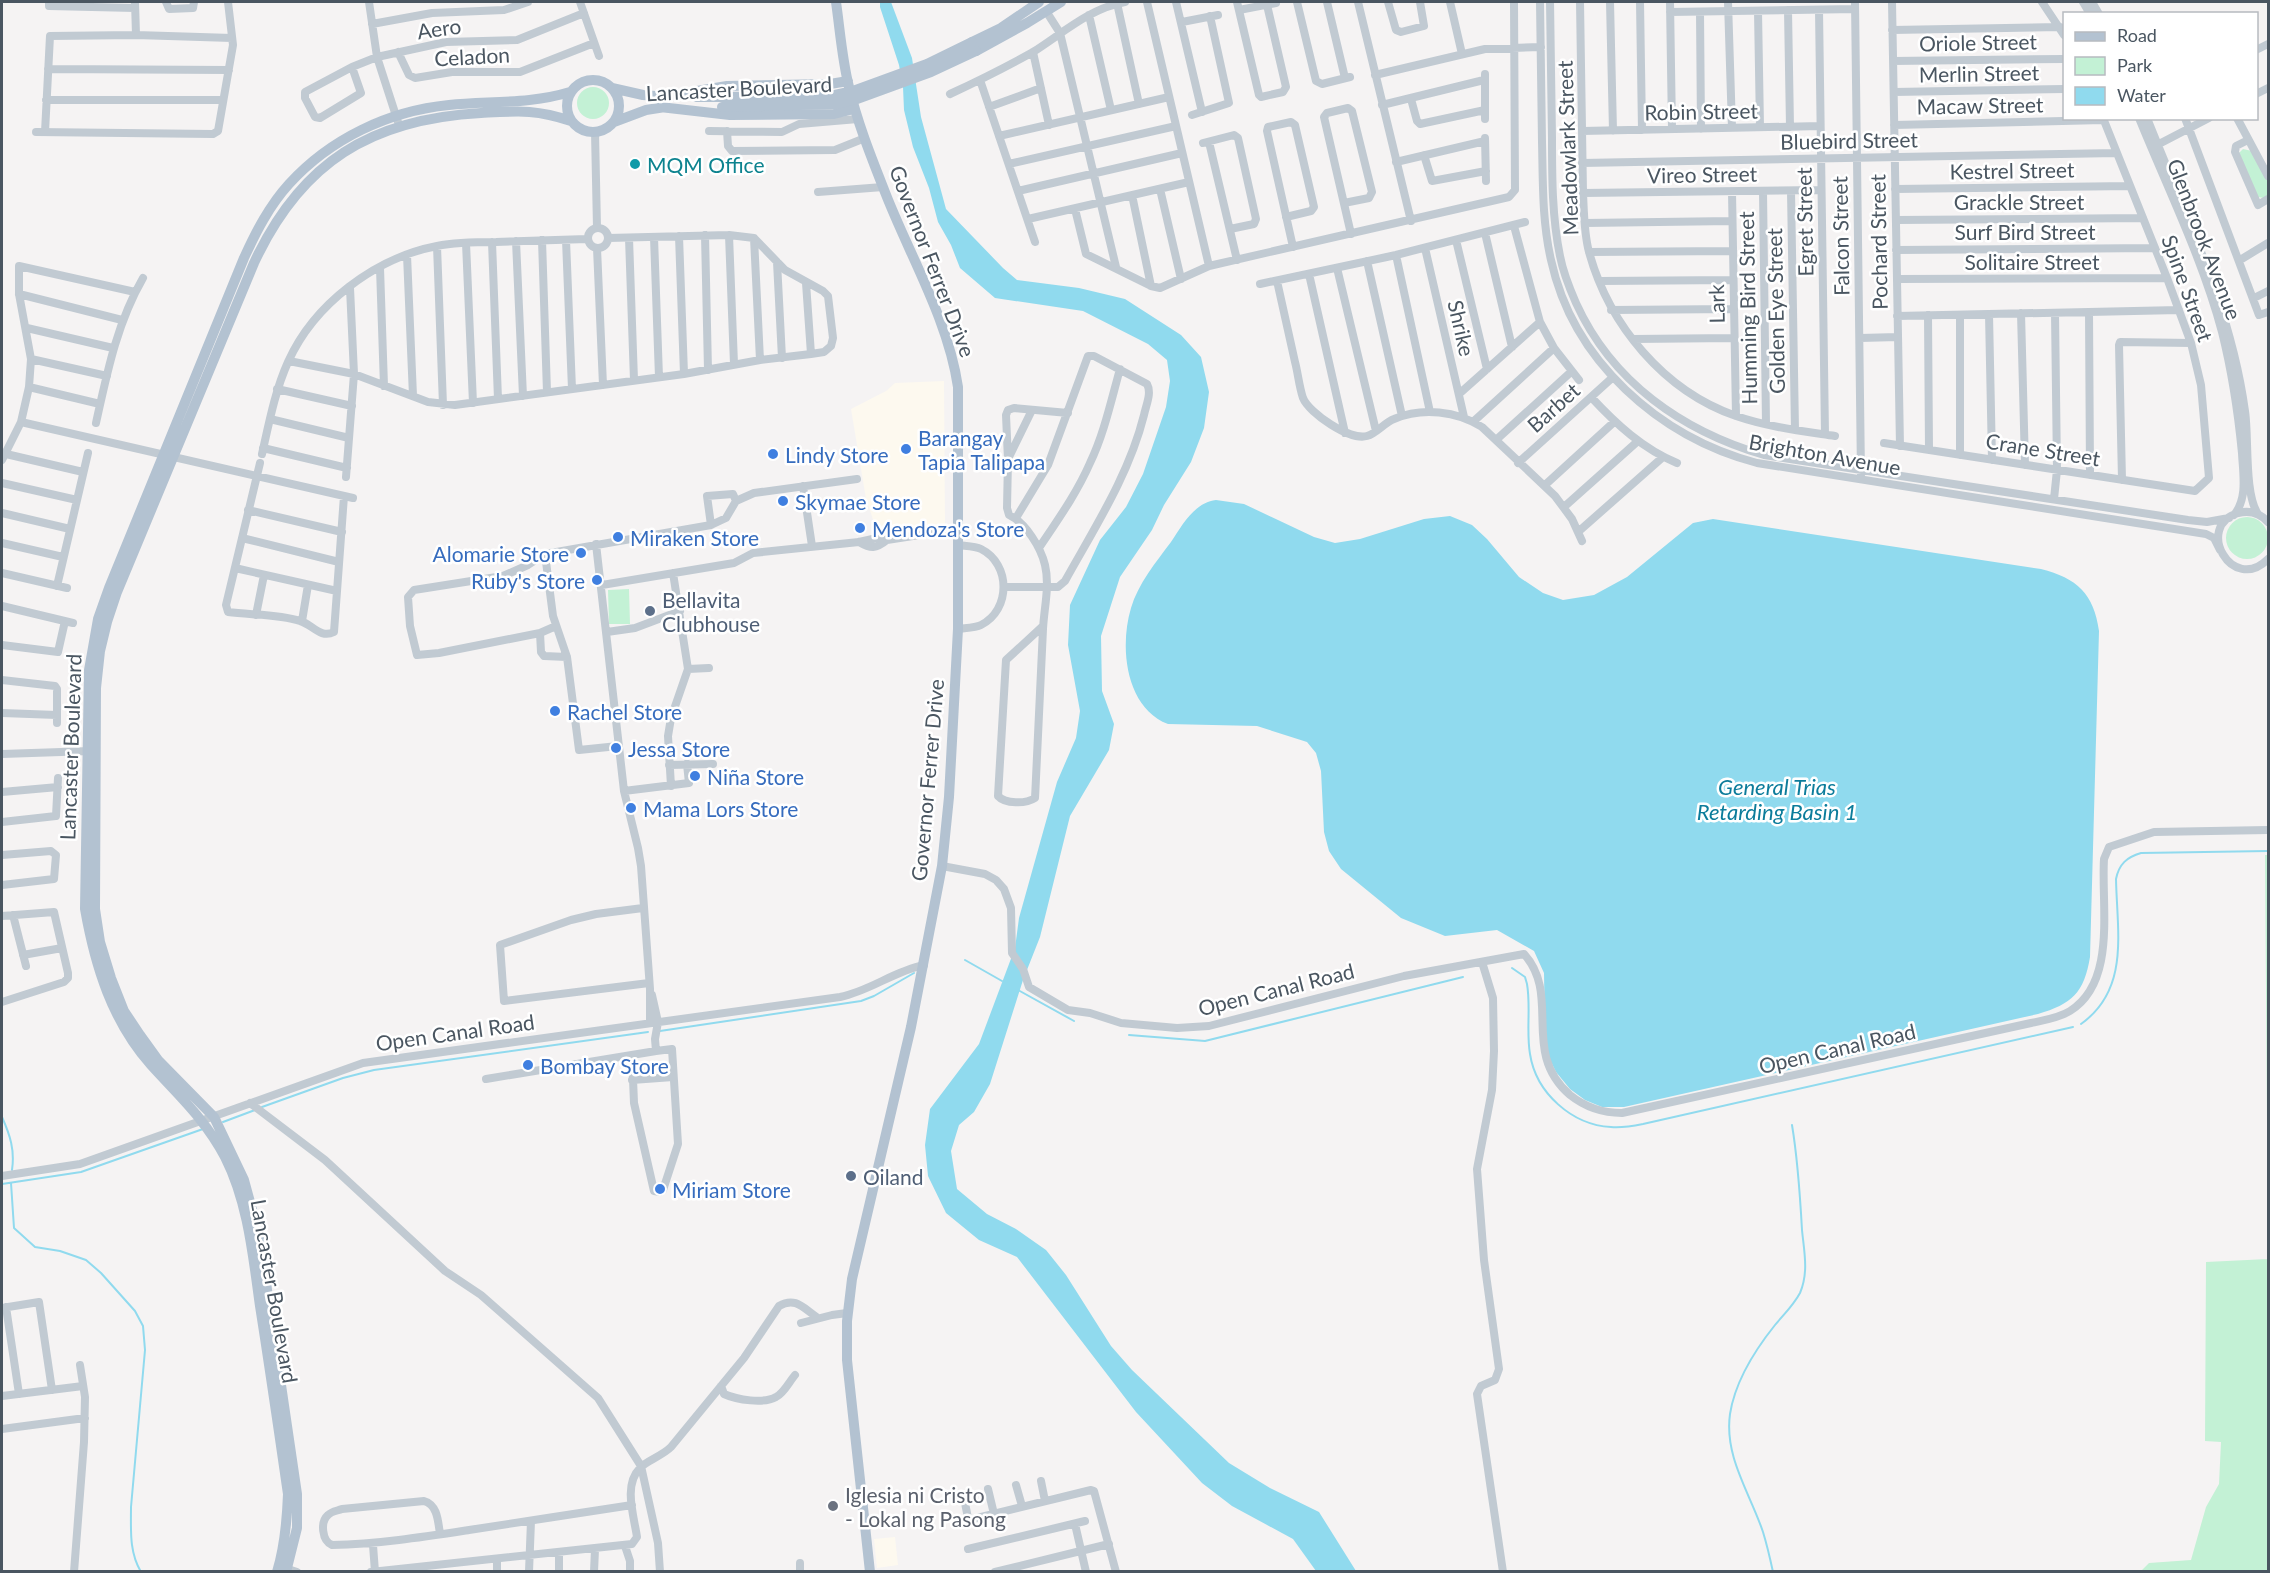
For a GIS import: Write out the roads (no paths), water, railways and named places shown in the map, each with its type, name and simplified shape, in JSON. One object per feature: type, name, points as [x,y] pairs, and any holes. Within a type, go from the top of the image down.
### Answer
[{"type":"main road","name":"Governor Ferrer Drive","points":[[836,2],[848,81],[856,114],[883,188],[938,316],[952,356],[958,387],[958,629],[949,797],[942,866],[924,965],[852,1279],[847,1313],[848,1372],[870,1572]]},
{"type":"main road","name":"Lancaster Boulevard","points":[[974,47],[1039,2]]},
{"type":"main road","name":"Lancaster Boulevard","points":[[612,88],[661,102],[837,104],[931,72],[1060,2]]},
{"type":"main road","points":[[601,81],[612,88],[620,104],[614,122],[607,129],[595,132],[583,130],[571,121],[567,107],[570,92],[582,82],[601,81]]},
{"type":"main road","points":[[661,102],[727,86],[830,84],[848,81]]},
{"type":"main road","name":"Lancaster Boulevard","points":[[285,1570],[288,1494],[250,1238],[235,1182],[225,1158],[203,1121],[151,1065],[132,1041],[116,1015],[91,945],[85,909],[98,671],[107,622],[167,456],[267,235],[297,194],[334,159],[423,108],[540,100],[570,92]]},
{"type":"main road","points":[[661,102],[730,115],[856,114]]},
{"type":"main road","name":"Lancaster Boulevard","points":[[614,122],[661,102]]},
{"type":"main road","name":"Lancaster Boulevard","points":[[397,121],[526,110],[540,111],[571,121]]},
{"type":"main road","name":"Lancaster Boulevard","points":[[93,751],[95,909],[100,942],[111,978],[124,1011],[158,1060],[214,1117],[244,1180],[259,1236],[297,1494],[297,1528],[285,1570]]},
{"type":"street","points":[[49,2],[49,6],[135,5],[136,35]]},
{"type":"street","points":[[166,2],[169,9],[193,8],[194,2]]},
{"type":"street","points":[[228,2],[233,45],[218,131],[213,134],[40,132],[46,100],[50,36],[136,35],[231,38]]},
{"type":"street","points":[[369,2],[376,57],[397,121]]},
{"type":"street","points":[[372,24],[432,13],[504,10],[528,2]]},
{"type":"street","points":[[580,2],[598,56]]},
{"type":"street","points":[[950,94],[1033,52],[1089,15],[1121,2],[1139,104]]},
{"type":"street","points":[[1147,2],[1209,266]]},
{"type":"street","points":[[1176,2],[1202,112]]},
{"type":"street","points":[[1297,2],[1316,81],[1322,84],[1347,78],[1327,2]]},
{"type":"street","points":[[1358,2],[1411,221]]},
{"type":"street","points":[[1388,2],[1396,30],[1401,32],[1424,26],[1420,2]]},
{"type":"street","points":[[1450,2],[1462,54]]},
{"type":"street","points":[[1075,208],[1086,254],[1151,286],[1164,287],[1209,266],[1509,197],[1515,190],[1514,2]]},
{"type":"street","name":"Brighton Avenue","points":[[1540,2],[1543,198],[1551,261],[1571,315],[1589,345],[1612,378],[1648,410],[1670,425],[1729,454],[1757,463],[2054,499],[2207,522],[2241,512],[2258,514]]},
{"type":"street","name":"Brighton Avenue","points":[[1550,2],[1554,222],[1560,258],[1568,284],[1598,342],[1625,377],[1650,400],[1678,419],[1730,444],[1764,454],[1861,474],[2206,534],[2214,538],[2228,562],[2243,569],[2255,568],[2268,559]]},
{"type":"street","name":"Meadowlark Street","points":[[1580,2],[1585,222],[1589,252],[1611,310],[1653,363],[1676,383],[1702,400],[1736,416],[1795,430],[1834,436]]},
{"type":"street","points":[[1610,2],[1612,131]]},
{"type":"street","points":[[1640,2],[1642,130]]},
{"type":"street","points":[[1670,2],[1672,129]]},
{"type":"street","points":[[1728,2],[1732,128]]},
{"type":"street","name":"Pochard Street","points":[[1892,2],[1900,446]]},
{"type":"street","points":[[2042,2],[2062,31]]},
{"type":"street","points":[[1271,4],[1286,87],[1283,92],[1264,97],[1259,95],[1238,6],[1271,4]]},
{"type":"street","points":[[1670,12],[1819,10],[1855,5]]},
{"type":"street","name":"Falcon Street","points":[[1855,5],[1861,474]]},
{"type":"street","points":[[1788,10],[1790,127]]},
{"type":"street","name":"Egret Street","points":[[1819,10],[1825,434]]},
{"type":"street","points":[[1046,11],[1060,33],[1116,267]]},
{"type":"street","points":[[1758,11],[1760,127]]},
{"type":"street","points":[[1700,12],[1701,129]]},
{"type":"street","name":"Aero","points":[[352,67],[361,93],[320,118],[315,117],[304,95],[305,92],[352,67],[376,57],[446,42],[517,40],[584,13]]},
{"type":"street","points":[[1089,15],[1111,110]]},
{"type":"street","points":[[1182,22],[1214,15],[1230,100],[1227,105],[1192,115]]},
{"type":"street","points":[[1893,30],[2062,31]]},
{"type":"street","name":"Celadon","points":[[398,52],[409,75],[415,78],[452,72],[520,72],[594,43]]},
{"type":"street","points":[[1375,75],[1485,49],[1541,47]]},
{"type":"street","points":[[1033,52],[1049,125]]},
{"type":"street","name":"Oriole Street","points":[[1893,61],[2063,59]]},
{"type":"street","points":[[48,69],[229,70]]},
{"type":"street","points":[[1382,105],[1411,99],[1484,77],[1485,114],[1420,124],[1417,121],[1411,99]]},
{"type":"street","points":[[980,80],[1035,242]]},
{"type":"street","points":[[989,107],[1041,88]]},
{"type":"street","name":"Merlin Street","points":[[1894,92],[2063,89]]},
{"type":"street","points":[[999,136],[1169,97]]},
{"type":"street","points":[[46,100],[223,100]]},
{"type":"street","points":[[1344,202],[1369,198],[1372,192],[1352,111],[1348,108],[1327,113],[1324,117],[1351,234]]},
{"type":"street","points":[[709,131],[782,132],[799,124],[856,114]]},
{"type":"street","name":"Macaw Street","points":[[1894,125],[2068,120]]},
{"type":"street","name":"Spine Street","points":[[2103,120],[2191,342],[2201,385],[2209,478],[2195,490]]},
{"type":"street","name":"Glenbrook Avenue","points":[[2140,120],[2206,282],[2222,331],[2238,410],[2243,468],[2242,500],[2241,507],[2219,532],[2220,550]]},
{"type":"street","name":"Glenbrook Avenue","points":[[2148,120],[2212,280],[2229,332],[2245,409],[2251,498],[2258,514]]},
{"type":"street","points":[[2186,120],[2259,315],[2268,312]]},
{"type":"street","points":[[2157,145],[2205,120]]},
{"type":"street","points":[[2238,120],[2268,176]]},
{"type":"street","points":[[1286,217],[1311,211],[1314,207],[1295,125],[1291,122],[1268,127],[1267,131],[1286,217],[1293,247]]},
{"type":"street","points":[[1009,164],[1176,126]]},
{"type":"street","name":"Robin Street","points":[[1582,131],[1820,126]]},
{"type":"street","points":[[727,131],[728,146],[732,151],[835,150],[865,138]]},
{"type":"street","points":[[595,132],[597,228]]},
{"type":"street","points":[[1230,229],[1254,224],[1256,219],[1238,138],[1234,135],[1206,143],[1237,260]]},
{"type":"street","points":[[1396,162],[1485,139],[1486,176],[1432,181],[1424,155]]},
{"type":"street","points":[[2248,140],[2236,146],[2235,152],[2258,205],[2268,199]]},
{"type":"street","points":[[1018,191],[1182,153]]},
{"type":"street","name":"Bluebird Street","points":[[1582,163],[2117,153]]},
{"type":"street","points":[[1028,219],[1189,182]]},
{"type":"street","name":"Kestrel Street","points":[[1895,189],[2130,186]]},
{"type":"street","points":[[818,192],[883,188]]},
{"type":"street","points":[[1160,189],[1181,279]]},
{"type":"street","name":"Vireo Street","points":[[1583,194],[1821,190]]},
{"type":"street","name":"Humming Bird Street","points":[[1763,191],[1766,424]]},
{"type":"street","name":"Golden Eye Street","points":[[1791,191],[1795,430]]},
{"type":"street","name":"Lark","points":[[1732,192],[1736,416]]},
{"type":"street","points":[[1132,195],[1151,286]]},
{"type":"street","name":"Grackle Street","points":[[1896,220],[2143,218]]},
{"type":"street","points":[[1585,222],[1732,221]]},
{"type":"street","points":[[1260,284],[1396,255],[1525,222]]},
{"type":"street","points":[[1514,226],[1540,322],[1554,348],[1579,380]]},
{"type":"street","points":[[587,239],[591,231],[597,228],[604,231],[608,238]]},
{"type":"street","points":[[1485,233],[1512,347]]},
{"type":"street","points":[[289,360],[354,375],[443,405],[684,374],[734,364],[824,352],[831,346],[828,296],[823,291],[794,277],[754,238],[705,235],[608,238]]},
{"type":"street","points":[[705,235],[708,370]]},
{"type":"street","points":[[729,235],[734,364]]},
{"type":"street","points":[[679,236],[684,374]]},
{"type":"street","points":[[654,237],[659,377]]},
{"type":"street","points":[[587,239],[592,247],[597,249],[604,247],[608,238]]},
{"type":"street","points":[[629,238],[634,381]]},
{"type":"street","points":[[754,238],[760,360]]},
{"type":"street","points":[[21,422],[167,456],[256,476],[349,497],[342,532],[334,632],[328,635],[322,634],[302,621],[228,612],[227,609],[248,510],[256,476],[262,455],[277,389],[289,360],[310,324],[328,305],[350,288],[380,268],[407,255],[437,246],[466,243],[587,239]]},
{"type":"street","points":[[542,240],[547,392]]},
{"type":"street","points":[[566,240],[572,389]]},
{"type":"street","points":[[1456,240],[1487,369]]},
{"type":"street","points":[[516,241],[523,396]]},
{"type":"street","points":[[492,242],[498,399]]},
{"type":"street","points":[[466,243],[472,403]]},
{"type":"street","points":[[2240,260],[2268,243]]},
{"type":"street","points":[[437,246],[443,405]]},
{"type":"street","name":"Shrike","points":[[1425,248],[1464,417]]},
{"type":"street","name":"Surf Bird Street","points":[[1896,250],[2155,248]]},
{"type":"street","points":[[597,249],[603,385]]},
{"type":"street","points":[[1589,252],[1733,251]]},
{"type":"street","points":[[407,255],[413,396]]},
{"type":"street","points":[[1396,255],[1430,412]]},
{"type":"street","points":[[1366,261],[1402,416]]},
{"type":"street","points":[[777,262],[782,358]]},
{"type":"street","points":[[83,472],[4,457],[21,422],[29,387],[31,359],[19,294],[19,266],[135,292]]},
{"type":"street","points":[[380,268],[384,386]]},
{"type":"street","points":[[1337,268],[1376,431]]},
{"type":"street","points":[[1309,274],[1344,433]]},
{"type":"street","points":[[96,423],[113,348],[122,320],[143,278]]},
{"type":"street","name":"Solitaire Street","points":[[1897,279],[2167,278]]},
{"type":"street","points":[[1600,281],[1733,280]]},
{"type":"street","points":[[1277,281],[1304,400],[1332,426],[1358,437],[1366,436],[1402,416],[1430,412],[1464,417],[1496,440],[1518,463],[1545,485],[1564,507],[1582,541]]},
{"type":"street","points":[[806,283],[811,354]]},
{"type":"street","points":[[262,455],[346,472],[354,375],[350,288]]},
{"type":"street","points":[[2254,297],[2268,291]]},
{"type":"street","points":[[19,294],[122,320]]},
{"type":"street","points":[[1611,310],[1734,309]]},
{"type":"street","points":[[1897,316],[2179,310]]},
{"type":"street","points":[[2089,312],[2090,475]]},
{"type":"street","points":[[2054,499],[2057,470],[2055,313]]},
{"type":"street","points":[[1989,314],[1992,460]]},
{"type":"street","points":[[2021,314],[2025,465]]},
{"type":"street","points":[[1928,315],[1929,450]]},
{"type":"street","points":[[1960,315],[1960,455]]},
{"type":"street","points":[[1459,394],[1540,322]]},
{"type":"street","points":[[27,328],[113,348]]},
{"type":"street","points":[[1860,338],[1898,337]]},
{"type":"street","points":[[1633,339],[1734,338]]},
{"type":"street","points":[[2122,480],[2120,342],[2191,342]]},
{"type":"street","points":[[1474,422],[1554,348]]},
{"type":"street","points":[[1005,587],[1058,587],[1065,581],[1120,483],[1138,438],[1149,388],[1147,384],[1094,356],[1088,356],[1048,465],[1016,518]]},
{"type":"street","points":[[31,359],[106,376]]},
{"type":"street","points":[[1039,548],[1067,507],[1090,464],[1107,417],[1120,369]]},
{"type":"street","points":[[1496,440],[1572,371]]},
{"type":"street","name":"Barbet","points":[[1518,463],[1612,378]]},
{"type":"street","points":[[29,387],[100,404]]},
{"type":"street","points":[[277,389],[352,406]]},
{"type":"street","points":[[1592,397],[1614,422],[1638,441],[1664,458],[1677,463]]},
{"type":"street","points":[[1043,626],[1006,660],[999,796],[1004,801],[1027,802],[1035,798],[1043,626],[1047,588],[1046,567],[1039,548],[1016,518],[1009,515],[1007,508],[1006,415],[1008,410],[1014,408],[1068,413]]},
{"type":"street","points":[[1008,460],[1032,410]]},
{"type":"street","points":[[270,419],[349,438]]},
{"type":"street","points":[[1545,485],[1614,422]]},
{"type":"street","points":[[1564,507],[1638,441]]},
{"type":"street","name":"Crane Street","points":[[1884,443],[2195,490]]},
{"type":"street","points":[[57,586],[88,453]]},
{"type":"street","points":[[1578,532],[1664,458]]},
{"type":"street","points":[[556,626],[540,633],[439,653],[417,655],[408,597],[414,590],[503,576],[528,565],[545,554],[711,525],[726,518],[736,501],[754,493],[857,479]]},
{"type":"street","points":[[2,483],[77,500]]},
{"type":"street","points":[[803,486],[812,546]]},
{"type":"street","points":[[711,525],[707,496],[733,494],[736,501]]},
{"type":"street","points":[[248,510],[342,532]]},
{"type":"street","points":[[2,513],[70,529]]},
{"type":"street","points":[[2258,514],[2268,522]]},
{"type":"street","points":[[602,585],[734,563],[753,553],[859,542],[873,548],[879,547],[887,540],[958,529]]},
{"type":"street","points":[[242,538],[339,562]]},
{"type":"street","points":[[2,543],[63,557]]},
{"type":"street","points":[[596,544],[624,791],[638,848],[656,1051]]},
{"type":"street","points":[[958,545],[980,549],[998,564],[1005,587],[998,610],[980,625],[958,629]]},
{"type":"street","points":[[545,554],[556,626],[567,657],[579,750],[618,746]]},
{"type":"street","points":[[235,568],[337,591]]},
{"type":"street","points":[[2,573],[67,588]]},
{"type":"street","points":[[671,786],[669,727],[688,669],[673,573]]},
{"type":"street","points":[[256,615],[264,575]]},
{"type":"street","points":[[302,621],[308,585]]},
{"type":"street","points":[[2,606],[69,622],[58,652],[2,645]]},
{"type":"street","points":[[607,632],[636,628],[680,611]]},
{"type":"street","points":[[540,633],[541,652],[544,656],[567,657]]},
{"type":"street","points":[[688,669],[709,668]]},
{"type":"street","points":[[2,680],[55,686],[57,689],[57,719],[2,713]]},
{"type":"street","points":[[2,754],[93,751]]},
{"type":"street","points":[[624,791],[689,783],[687,764]]},
{"type":"street","points":[[669,765],[713,764]]},
{"type":"street","points":[[2,792],[58,783],[56,816],[2,822]]},
{"type":"street","name":"Open Canal Road","points":[[942,866],[985,874],[1000,884],[1011,908],[1012,953],[1024,970],[1029,987],[1068,1010],[1090,1013],[1121,1023],[1188,1028],[1222,1023],[1404,976],[1496,959],[1507,962],[1524,962],[1537,973],[1541,991],[1543,1047],[1548,1065],[1558,1082],[1573,1097],[1595,1109],[1616,1113],[1643,1110],[2047,1020],[2070,1011],[2088,994],[2100,969],[2103,947],[2104,860],[2109,847],[2154,832],[2268,830]]},
{"type":"street","points":[[2,855],[51,851],[56,855],[54,879],[2,885]]},
{"type":"street","points":[[644,908],[596,914],[571,920],[500,945],[504,1001],[650,986]]},
{"type":"street","points":[[2,916],[54,912],[68,973],[68,978],[64,982],[2,1001]]},
{"type":"street","points":[[13,915],[26,966]]},
{"type":"street","points":[[23,955],[62,948]]},
{"type":"street","points":[[1482,962],[1493,998],[1494,1051],[1492,1090],[1477,1169],[1484,1260],[1499,1369],[1496,1380],[1481,1386],[1477,1394],[1503,1572]]},
{"type":"street","name":"Open Canal Road","points":[[2,1176],[73,1166],[363,1063],[840,997],[866,990],[903,971],[924,965]]},
{"type":"street","points":[[486,1079],[656,1051],[672,1049],[678,1144],[663,1190],[660,1192],[654,1191],[634,1102],[632,1055]]},
{"type":"street","points":[[632,1080],[673,1077]]},
{"type":"street","points":[[250,1104],[325,1160],[445,1271],[481,1294],[598,1398],[641,1466],[658,1542],[660,1572]]},
{"type":"street","points":[[19,1394],[4,1308],[39,1302],[52,1390]]},
{"type":"street","points":[[373,1545],[374,1571],[437,1568],[469,1562],[632,1544],[637,1537],[631,1484],[641,1466],[660,1457],[671,1447],[744,1358],[779,1306],[796,1302],[818,1318]]},
{"type":"street","points":[[801,1323],[847,1313]]},
{"type":"street","points":[[74,1572],[85,1418],[80,1365]]},
{"type":"street","points":[[721,1386],[724,1394],[732,1397],[770,1400],[782,1393],[795,1375]]},
{"type":"street","points":[[2,1396],[83,1386]]},
{"type":"street","points":[[2,1429],[85,1418]]},
{"type":"street","points":[[1041,1481],[1045,1501]]},
{"type":"street","points":[[1016,1485],[1022,1506]]},
{"type":"street","points":[[988,1489],[994,1514]]},
{"type":"street","points":[[964,1498],[970,1519],[1094,1491],[1116,1572]]},
{"type":"street","points":[[440,1534],[434,1508],[430,1503],[424,1501],[330,1512],[325,1519],[324,1538],[332,1545],[373,1545],[633,1505]]},
{"type":"street","points":[[529,1572],[531,1521]]},
{"type":"street","points":[[968,1549],[1085,1521]]},
{"type":"street","points":[[1076,1524],[1086,1572]]},
{"type":"street","points":[[995,1572],[1110,1544]]},
{"type":"street","points":[[625,1546],[630,1561],[630,1572]]},
{"type":"street","points":[[594,1572],[595,1549]]},
{"type":"street","points":[[559,1553],[559,1572]]},
{"type":"street","points":[[496,1572],[497,1559]]},
{"type":"street","points":[[468,1572],[469,1562]]},
{"type":"water","points":[[880,2],[891,2],[912,58],[921,117],[946,209],[1017,280],[1079,288],[1125,299],[1181,335],[1201,357],[1209,392],[1204,428],[1191,462],[1164,505],[1152,530],[1120,577],[1101,636],[1102,691],[1114,724],[1109,750],[1070,816],[1040,937],[1023,980],[990,1084],[974,1112],[959,1125],[951,1151],[957,1189],[987,1214],[1016,1229],[1046,1250],[1066,1275],[1111,1346],[1132,1370],[1229,1463],[1270,1488],[1319,1512],[1356,1571],[1316,1571],[1293,1539],[1232,1506],[1202,1483],[1136,1412],[1017,1257],[979,1240],[946,1213],[928,1176],[925,1145],[930,1109],[979,1044],[1015,948],[1019,918],[1057,782],[1076,738],[1080,711],[1068,645],[1070,605],[1100,540],[1126,507],[1143,474],[1166,407],[1170,381],[1167,360],[1148,344],[1083,311],[995,298],[960,268],[951,245],[938,222],[929,188],[913,147],[904,110],[899,65]]},
{"type":"water","name":"General Trias Retarding Basin 1","points":[[1216,500],[1244,504],[1314,537],[1335,543],[1360,539],[1424,519],[1450,516],[1472,525],[1519,577],[1543,593],[1563,600],[1594,595],[1627,577],[1693,523],[1713,519],[2041,569],[2065,577],[2082,589],[2088,597],[2097,618],[2099,631],[2090,957],[2080,988],[2060,1006],[2038,1014],[1624,1107],[1602,1107],[1585,1100],[1570,1089],[1556,1072],[1547,1054],[1544,973],[1534,951],[1497,930],[1445,936],[1401,918],[1341,869],[1329,851],[1324,832],[1321,771],[1316,753],[1307,742],[1257,726],[1168,724],[1154,716],[1143,705],[1129,675],[1126,658],[1127,624],[1134,599],[1148,574],[1190,515],[1201,505]]},
{"type":"waterway","points":[[2081,1024],[2097,1010],[2114,977],[2118,939],[2116,879],[2124,862],[2141,853],[2268,851]]},
{"type":"waterway","points":[[965,960],[1002,981]]},
{"type":"waterway","points":[[1512,968],[1525,977],[1527,984],[1530,1054],[1540,1082],[1548,1094],[1570,1113],[1597,1125],[1611,1127],[1643,1124],[2073,1027]]},
{"type":"waterway","points":[[660,1031],[861,1001],[914,973]]},
{"type":"waterway","points":[[1129,1035],[1205,1041],[1463,977]]},
{"type":"waterway","points":[[1018,990],[1074,1021]]},
{"type":"waterway","points":[[262,1107],[343,1078],[374,1070],[648,1032]]},
{"type":"waterway","points":[[223,1122],[255,1110]]},
{"type":"waterway","points":[[2,1117],[11,1143],[12,1170]]},
{"type":"waterway","points":[[1773,1572],[1758,1517],[1734,1460],[1729,1430],[1730,1414],[1741,1378],[1760,1345],[1797,1298],[1803,1285],[1805,1262],[1792,1125]]},
{"type":"waterway","points":[[2,1184],[81,1172],[203,1129]]},
{"type":"waterway","points":[[11,1183],[14,1228],[35,1247],[60,1251],[86,1260],[101,1273],[135,1311],[143,1326],[145,1350],[131,1507],[134,1557],[141,1572]]},
{"type":"place","name":"MQM Office","points":[[635,164]]},
{"type":"place","name":"Barangay Tapia Talipapa","points":[[906,449]]},
{"type":"place","name":"Lindy Store","points":[[773,454]]},
{"type":"place","name":"Skymae Store","points":[[783,501]]},
{"type":"place","name":"Mendoza's Store","points":[[860,528]]},
{"type":"place","name":"Miraken Store","points":[[618,537]]},
{"type":"place","name":"Alomarie Store","points":[[581,553]]},
{"type":"place","name":"Ruby's Store","points":[[597,580]]},
{"type":"place","name":"Bellavita Clubhouse","points":[[650,611]]},
{"type":"place","name":"Rachel Store","points":[[555,711]]},
{"type":"place","name":"Jessa Store","points":[[616,748]]},
{"type":"place","name":"Niña Store","points":[[695,776]]},
{"type":"place","name":"Mama Lors Store","points":[[631,808]]},
{"type":"place","name":"Bombay Store","points":[[528,1065]]},
{"type":"place","name":"Oiland","points":[[851,1176]]},
{"type":"place","name":"Miriam Store","points":[[660,1189]]},
{"type":"place","name":"Iglesia ni Cristo - Lokal ng Pasong","points":[[833,1506]]}]
